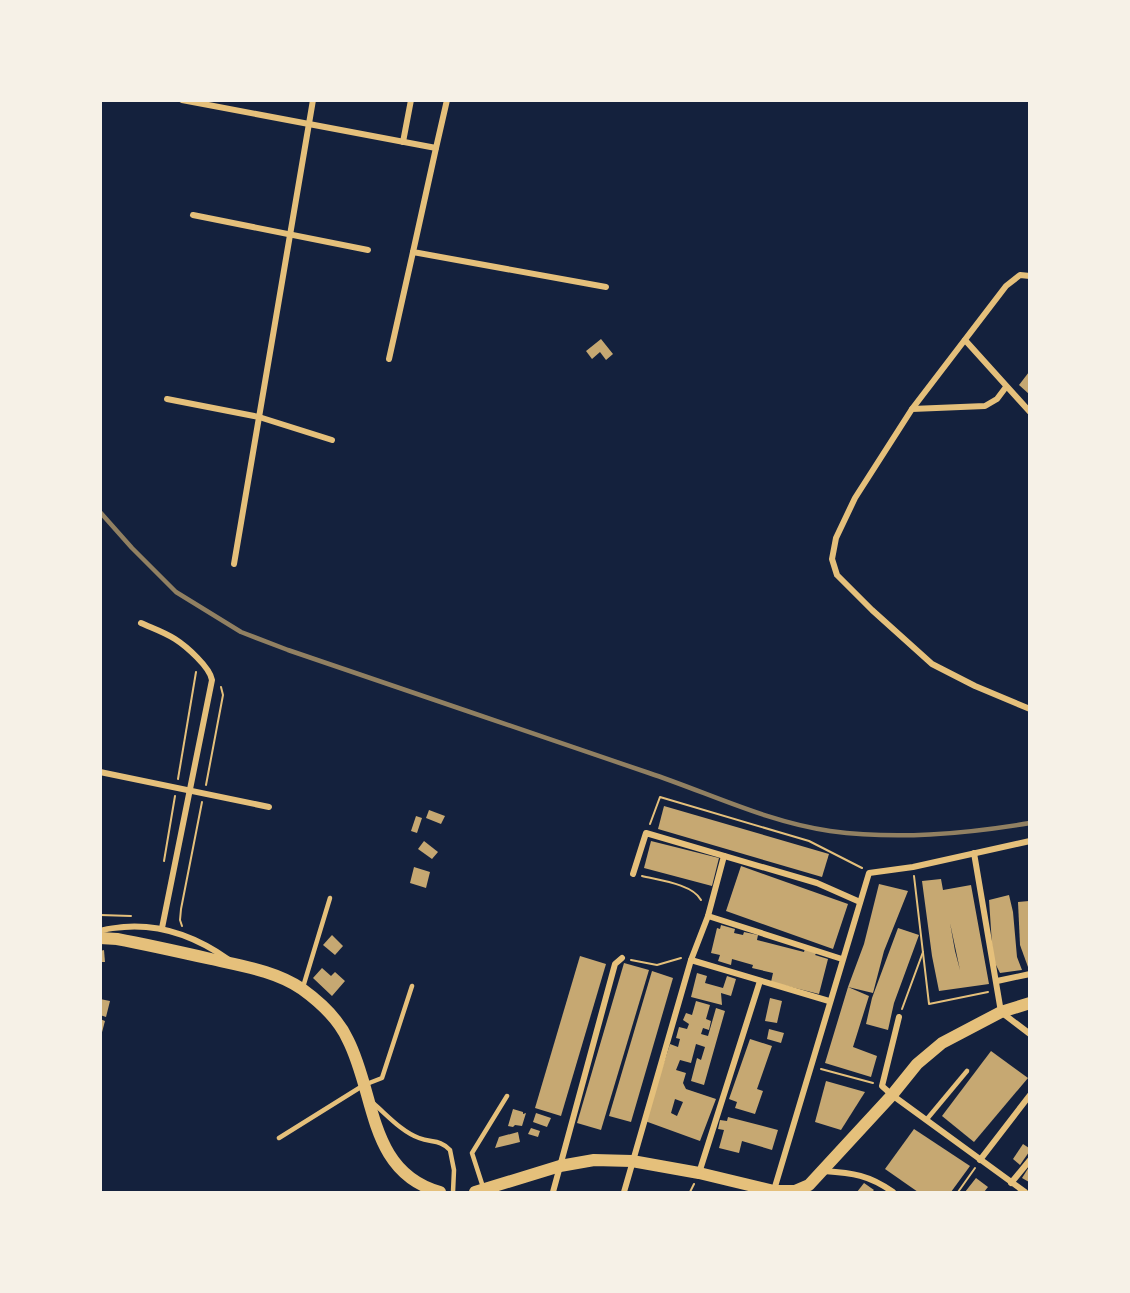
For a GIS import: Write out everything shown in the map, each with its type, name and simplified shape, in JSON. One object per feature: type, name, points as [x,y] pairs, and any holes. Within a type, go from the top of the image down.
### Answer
[{"type":"main road","points":[[100,938],[117,939],[236,965],[283,979],[302,989],[327,1010],[348,1039],[380,1138],[395,1165],[416,1182],[440,1192]]},
{"type":"main road","points":[[479,1191],[560,1166],[594,1160],[632,1161],[699,1173],[774,1192],[796,1192],[809,1185],[892,1095],[917,1064],[942,1043],[1001,1012],[1029,1003]]},
{"type":"street","points":[[182,100],[436,148]]},
{"type":"street","points":[[234,564],[313,100]]},
{"type":"street","points":[[403,142],[411,100]]},
{"type":"street","points":[[389,359],[447,100]]},
{"type":"street","points":[[193,215],[368,250]]},
{"type":"street","points":[[413,252],[606,288]]},
{"type":"street","points":[[1029,276],[1020,274],[1006,286],[912,409],[855,498],[836,538],[832,559],[837,575],[932,664],[1029,710]]},
{"type":"street","points":[[964,340],[1029,412]]},
{"type":"street","points":[[912,409],[985,406],[997,399],[1006,387]]},
{"type":"street","points":[[167,399],[259,417],[332,440]]},
{"type":"street","points":[[141,623],[176,639],[198,660],[211,675],[212,680],[162,928]]},
{"type":"street","points":[[100,772],[269,807]]},
{"type":"street","points":[[633,874],[646,832],[817,884],[860,902]]},
{"type":"street","points":[[774,1192],[869,873],[913,867],[1029,841]]},
{"type":"street","points":[[974,853],[1001,1012],[1029,1034]]},
{"type":"street","points":[[624,1192],[691,960],[708,916],[724,856]]},
{"type":"street","points":[[708,916],[842,959]]},
{"type":"street","points":[[100,931],[132,927],[162,928],[208,945],[236,965]]},
{"type":"street","points":[[553,1192],[615,964],[622,958]]},
{"type":"street","points":[[691,960],[830,1002]]},
{"type":"street","points":[[997,981],[1029,975]]},
{"type":"street","points":[[699,1173],[760,981]]},
{"type":"street","points":[[899,1017],[882,1086],[1024,1192]]},
{"type":"street","points":[[980,1160],[1029,1095]]},
{"type":"street","points":[[1011,1183],[1029,1160]]},
{"type":"street","points":[[822,1171],[855,1174],[877,1181],[893,1192]]},
{"type":"lane","points":[[302,989],[330,898]]},
{"type":"lane","points":[[279,1138],[364,1085],[382,1078],[412,986]]},
{"type":"lane","points":[[927,1119],[967,1071]]},
{"type":"lane","points":[[479,1191],[472,1153],[507,1096]]},
{"type":"lane","points":[[368,1099],[404,1129],[419,1138],[437,1141],[450,1150],[454,1170],[453,1192]]},
{"type":"path","points":[[164,861],[198,660]]},
{"type":"path","points":[[183,927],[180,920],[181,909],[223,695],[221,688],[212,680]]},
{"type":"path","points":[[646,832],[660,797],[809,840],[869,873]]},
{"type":"path","points":[[913,867],[929,1004],[998,990]]},
{"type":"path","points":[[633,874],[690,889],[700,896],[708,916]]},
{"type":"path","points":[[100,915],[136,916]]},
{"type":"path","points":[[899,1017],[923,950]]},
{"type":"path","points":[[622,958],[657,965],[682,958],[691,960]]},
{"type":"path","points":[[810,1065],[882,1086]]},
{"type":"path","points":[[958,1192],[980,1160]]},
{"type":"building","points":[[601,339],[613,354],[606,360],[600,352],[592,359],[586,351]]},
{"type":"building","points":[[1029,372],[1029,394],[1019,385]]},
{"type":"building","points":[[664,806],[829,854],[822,877],[658,829]]},
{"type":"building","points":[[429,810],[445,816],[441,824],[426,818]]},
{"type":"building","points":[[416,816],[422,818],[417,833],[411,831]]},
{"type":"building","points":[[424,841],[438,852],[432,859],[418,849]]},
{"type":"building","points":[[651,841],[719,858],[712,886],[644,868]]},
{"type":"building","points":[[741,866],[848,904],[833,949],[726,911]]},
{"type":"building","points":[[414,867],[430,872],[426,888],[410,883]]},
{"type":"building","points":[[941,879],[943,890],[971,885],[989,984],[939,991],[922,881]]},
{"type":"building","points":[[879,884],[908,891],[884,951],[873,993],[848,987],[864,944]]},
{"type":"building","points":[[1009,895],[1017,957],[1022,970],[1000,973],[993,959],[989,900]]},
{"type":"building","points":[[1029,901],[1028,967],[1020,945],[1018,902]]},
{"type":"building","points":[[721,925],[735,929],[734,933],[743,935],[744,932],[758,935],[757,940],[804,952],[805,948],[817,952],[815,955],[828,959],[819,994],[771,982],[773,973],[752,968],[753,965],[732,959],[731,965],[718,961],[720,955],[711,953],[717,928],[720,929]]},
{"type":"building","points":[[898,928],[919,935],[894,1003],[888,1030],[866,1024],[872,998]]},
{"type":"building","points":[[332,935],[343,946],[335,955],[323,945]]},
{"type":"building","points":[[104,950],[105,962],[100,962],[100,951]]},
{"type":"building","points":[[580,956],[606,964],[561,1116],[535,1108]]},
{"type":"building","points":[[624,963],[649,970],[601,1130],[577,1123]]},
{"type":"building","points":[[322,968],[331,976],[335,972],[345,981],[332,996],[313,978]]},
{"type":"building","points":[[652,971],[673,978],[631,1122],[609,1116]]},
{"type":"building","points":[[697,973],[707,976],[705,983],[723,988],[727,976],[736,979],[731,996],[721,993],[722,1005],[691,997]]},
{"type":"building","points":[[848,987],[869,996],[853,1047],[877,1056],[871,1077],[825,1063]]},
{"type":"building","points":[[770,998],[782,1001],[777,1023],[765,1021]]},
{"type":"building","points":[[100,999],[110,1001],[106,1017],[100,1015]]},
{"type":"building","points":[[696,1001],[710,1005],[706,1019],[711,1021],[709,1030],[703,1028],[701,1034],[708,1036],[716,1008],[725,1011],[704,1085],[691,1081],[697,1058],[701,1060],[705,1047],[696,1044],[691,1063],[680,1060],[676,1070],[686,1073],[683,1083],[686,1089],[716,1099],[700,1141],[645,1121],[670,1044],[678,1047],[680,1039],[676,1038],[679,1027],[687,1029],[689,1024],[683,1020],[686,1013],[692,1015]],"holes":[[[675,1099],[683,1102],[677,1116],[671,1113]]]},
{"type":"building","points":[[100,1019],[105,1021],[101,1036],[100,1035]]},
{"type":"building","points":[[769,1029],[784,1033],[781,1043],[767,1039]]},
{"type":"building","points":[[750,1039],[772,1046],[757,1089],[763,1091],[755,1114],[735,1108],[737,1102],[729,1099]]},
{"type":"building","points":[[991,1051],[1028,1078],[974,1142],[942,1116]]},
{"type":"building","points":[[826,1081],[865,1092],[841,1130],[815,1122]]},
{"type":"building","points":[[513,1109],[523,1114],[526,1113],[522,1126],[508,1126]]},
{"type":"building","points":[[536,1113],[551,1118],[547,1127],[533,1122]]},
{"type":"building","points":[[728,1117],[778,1130],[772,1150],[742,1141],[739,1153],[719,1148],[724,1130],[718,1129],[720,1120],[727,1121]]},
{"type":"building","points":[[531,1128],[540,1131],[538,1137],[528,1134]]},
{"type":"building","points":[[914,1129],[970,1166],[951,1192],[918,1192],[885,1169]]},
{"type":"building","points":[[518,1132],[520,1142],[495,1148],[499,1137]]},
{"type":"building","points":[[1023,1144],[1029,1148],[1029,1152],[1020,1165],[1013,1159]]},
{"type":"building","points":[[1029,1167],[1029,1182],[1022,1178]]},
{"type":"building","points":[[976,1178],[988,1187],[984,1192],[965,1192]]},
{"type":"building","points":[[864,1183],[874,1190],[857,1192]]},
{"type":"railway","points":[[100,512],[176,592],[241,632],[761,814],[807,827],[880,835],[955,833],[1030,823]]}]
